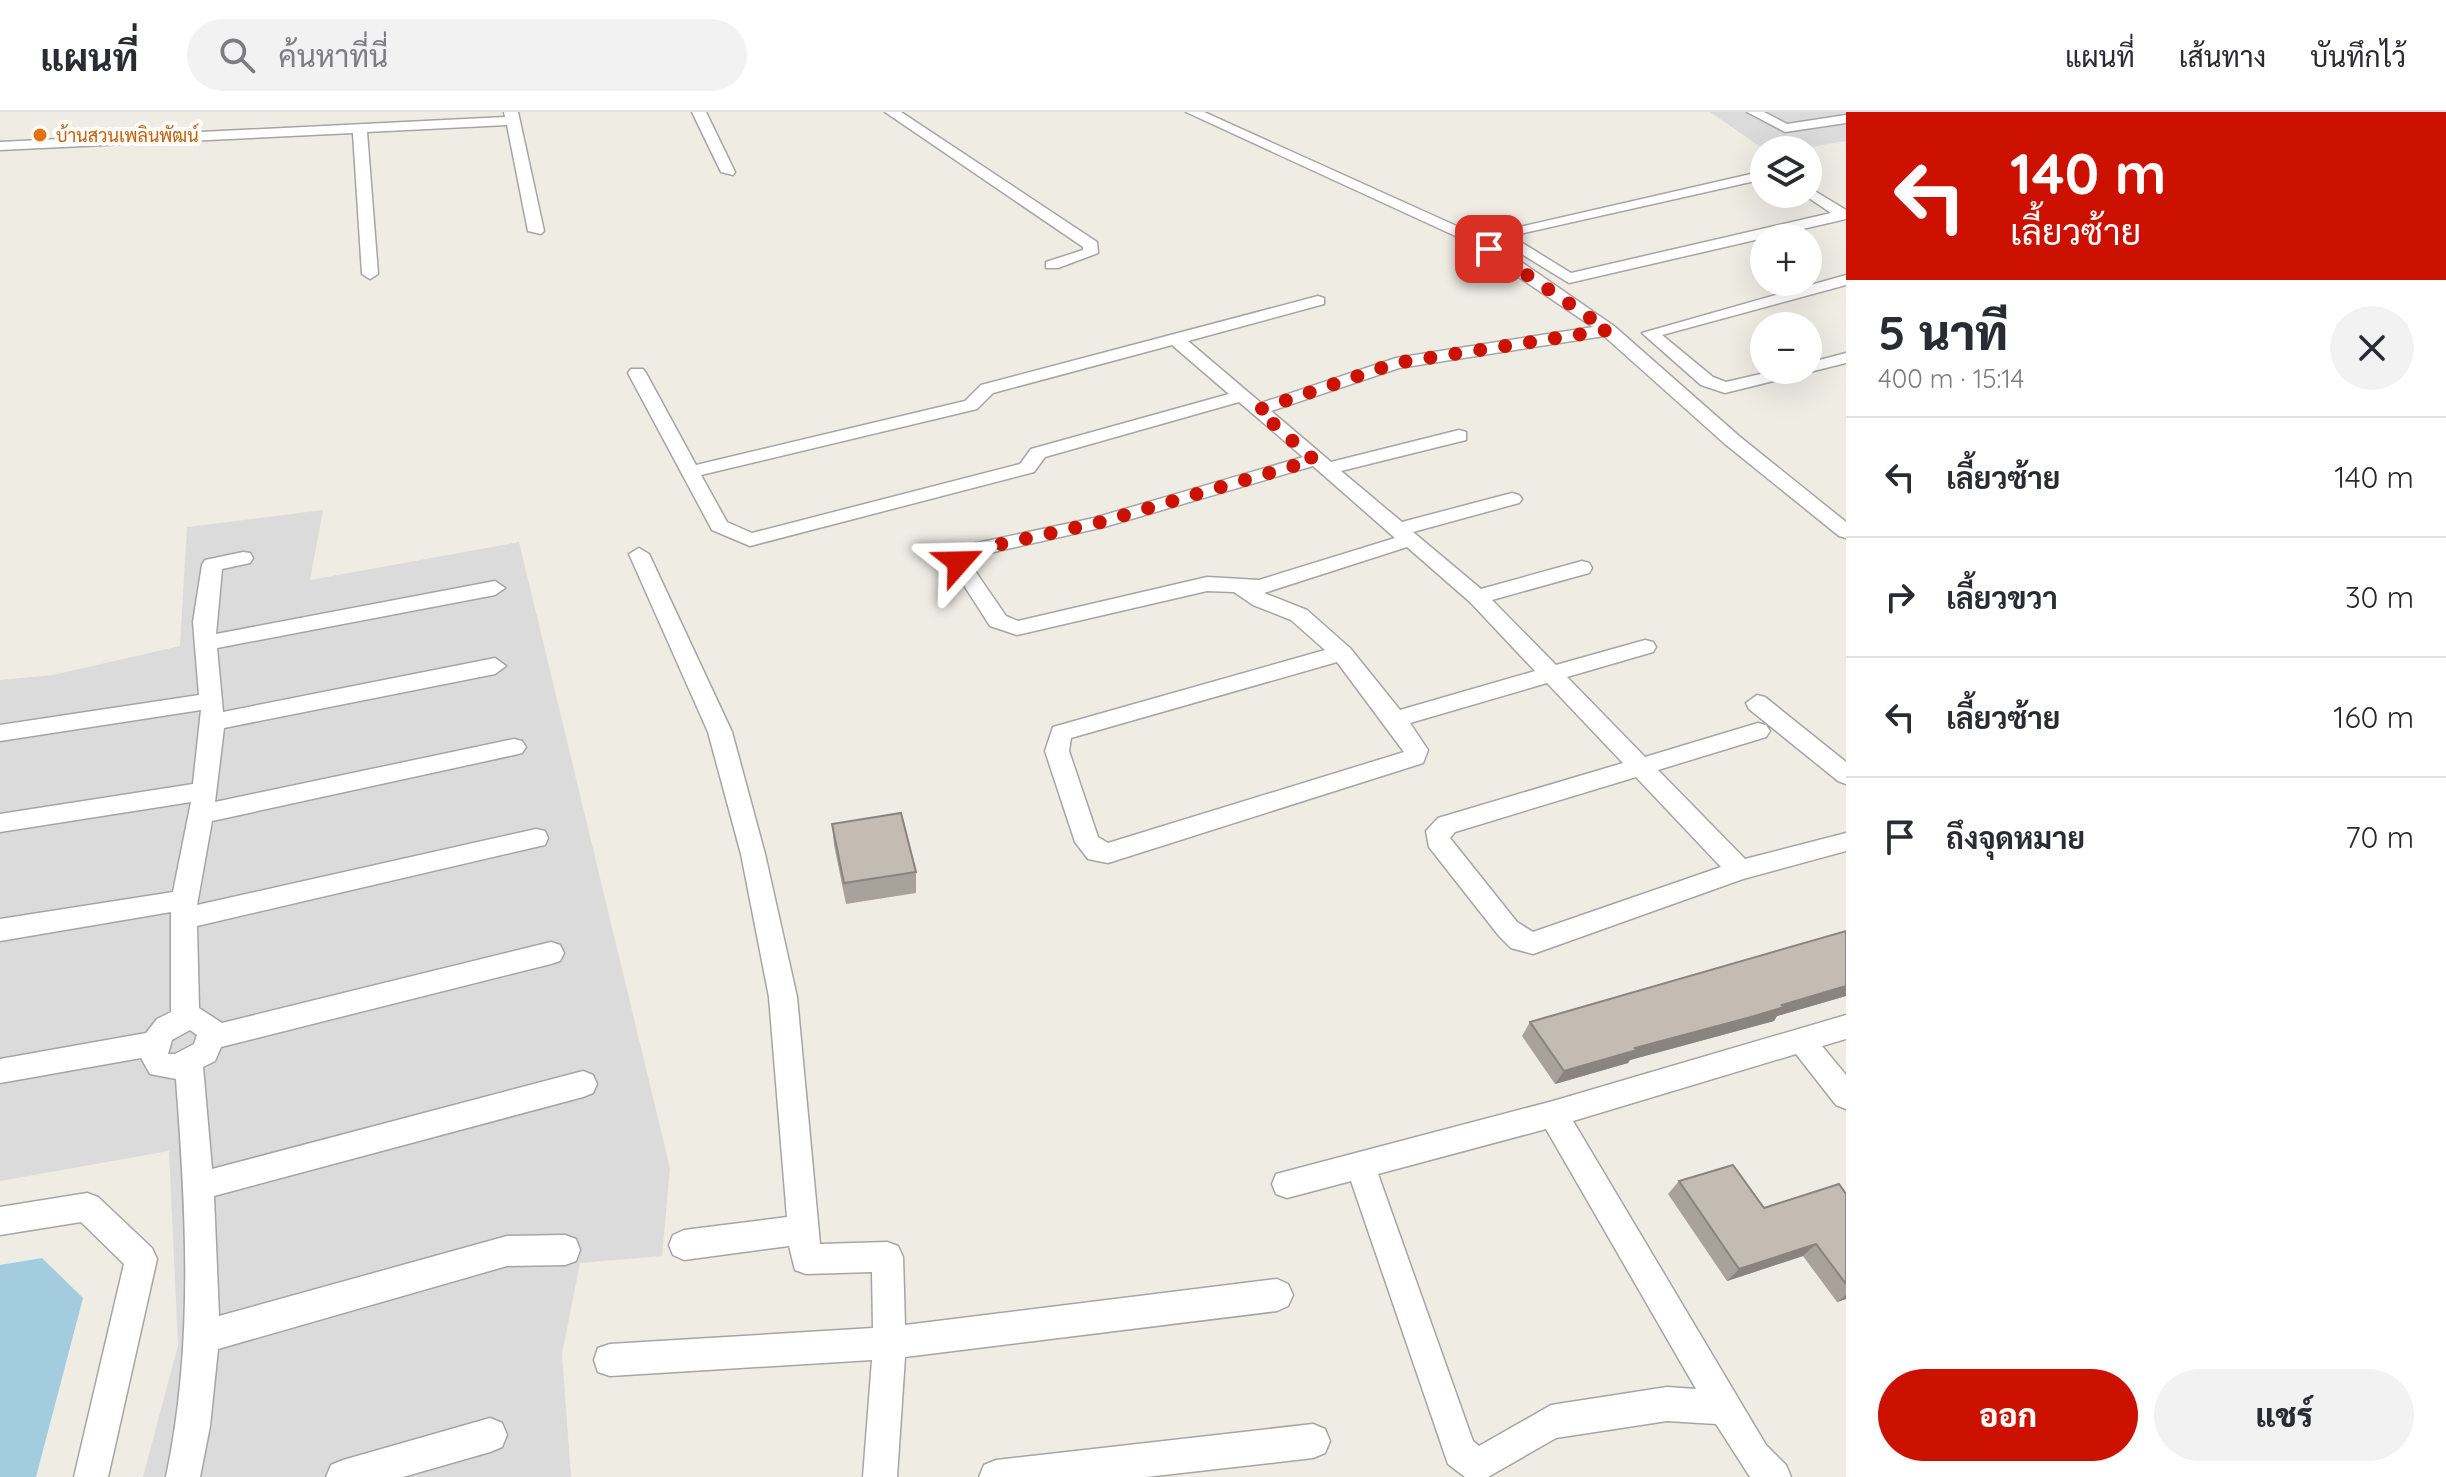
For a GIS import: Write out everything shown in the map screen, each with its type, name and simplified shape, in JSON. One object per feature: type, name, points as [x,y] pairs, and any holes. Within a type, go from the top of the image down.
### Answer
[{"type":"street","points":[[699,112],[728,172]]},
{"type":"street","points":[[892,112],[1091,245],[1090,253],[1052,265]]},
{"type":"street","points":[[1193,112],[1467,236],[1511,262],[1608,330],[1732,440],[1846,532]]},
{"type":"street","points":[[1754,112],[1785,128],[1846,119]]},
{"type":"street","points":[[0,146],[360,129],[512,116],[536,231]]},
{"type":"street","points":[[360,129],[370,274]]},
{"type":"street","points":[[1750,178],[1497,234],[1569,278],[1844,215],[1822,200]]},
{"type":"street","points":[[1511,262],[1533,256]]},
{"type":"street","points":[[1750,382],[1725,388],[1707,381],[1652,337],[1653,331],[1846,280]]},
{"type":"street","points":[[688,472],[971,405],[987,389],[1318,301]]},
{"type":"street","points":[[1258,410],[1396,363],[1608,330]]},
{"type":"street","points":[[1177,340],[1477,597],[1555,673],[1740,870]]},
{"type":"street","points":[[1822,364],[1846,358]]},
{"type":"street","points":[[1657,372],[1687,365]]},
{"type":"street","points":[[637,373],[719,526],[750,540],[1027,468],[1038,453],[1240,396]]},
{"type":"street","points":[[1459,436],[1320,465],[959,556],[998,621],[1017,628],[1207,584],[1260,587],[1512,499]]},
{"type":"street","points":[[639,554],[720,732],[753,854],[783,997],[806,1259],[887,1257],[890,1343],[880,1477]]},
{"type":"street","points":[[185,1019],[183,909],[202,802],[212,712],[204,622],[212,565],[243,558]]},
{"type":"street","points":[[1477,597],[1582,568]]},
{"type":"street","points":[[1237,584],[1260,600],[1299,615],[1342,653],[1416,750],[1415,757],[1404,763],[1108,853],[1097,852],[1087,842],[1057,751],[1061,733],[1342,653]]},
{"type":"street","points":[[206,643],[495,588]]},
{"type":"street","points":[[1394,720],[1645,647]]},
{"type":"street","points":[[0,733],[212,712],[495,666]]},
{"type":"street","points":[[1757,703],[1846,775]]},
{"type":"street","points":[[1758,731],[1447,825],[1438,831],[1438,840],[1508,929],[1520,940],[1533,943],[1740,870],[1846,842]]},
{"type":"street","points":[[0,823],[202,802],[514,747]]},
{"type":"street","points":[[0,930],[183,909],[536,838]]},
{"type":"street","points":[[212,1037],[551,953]]},
{"type":"street","points":[[0,1071],[153,1044],[166,1028],[185,1019],[208,1024],[212,1037],[205,1052],[189,1064],[160,1065],[154,1059],[153,1044]]},
{"type":"street","points":[[1287,1184],[1553,1114],[1846,1027]]},
{"type":"street","points":[[1801,1040],[1846,1096]]},
{"type":"street","points":[[183,1477],[195,1427],[205,1336],[199,1186],[189,1064]]},
{"type":"street","points":[[199,1186],[583,1084]]},
{"type":"street","points":[[1553,1114],[1754,1457],[1774,1477]]},
{"type":"street","points":[[1360,1165],[1460,1452],[1475,1464],[1491,1459],[1551,1422],[1667,1404],[1725,1408]]},
{"type":"street","points":[[0,1221],[87,1207],[141,1259],[91,1477]]},
{"type":"street","points":[[684,1245],[803,1230]]},
{"type":"street","points":[[205,1336],[507,1251],[565,1250]]},
{"type":"street","points":[[610,1360],[890,1343],[1277,1295]]},
{"type":"street","points":[[343,1477],[490,1435]]},
{"type":"street","points":[[996,1477],[1313,1441]]},
{"type":"shaded area","points":[[1710,112],[1846,112],[1846,141],[1822,145],[1822,136],[1750,136],[1750,140]]},
{"type":"shaded area","points":[[323,510],[310,580],[519,542],[670,1168],[662,1256],[580,1263],[562,1354],[571,1477],[143,1477],[178,1345],[169,1151],[0,1181],[0,680],[53,675],[180,646],[187,527]]},
{"type":"water","points":[[42,1258],[83,1298],[36,1477],[0,1477],[0,1265]]},
{"type":"building","points":[[901,813],[916,872],[844,883],[832,824]]},
{"type":"building","points":[[1846,931],[1846,986],[1751,1017],[1635,1048],[1637,1050],[1564,1071],[1530,1022]]},
{"type":"building","points":[[1733,1165],[1764,1208],[1839,1184],[1846,1194],[1846,1284],[1816,1244],[1739,1269],[1679,1181]]},
{"type":"place","name":"บ้านสวนเพลินพัฒน์","points":[[40,135]]},
{"type":"route","points":[[959,562],[959,556],[965,552],[1097,523],[1314,460],[1258,410],[1396,363],[1608,330],[1489,249]]}]
